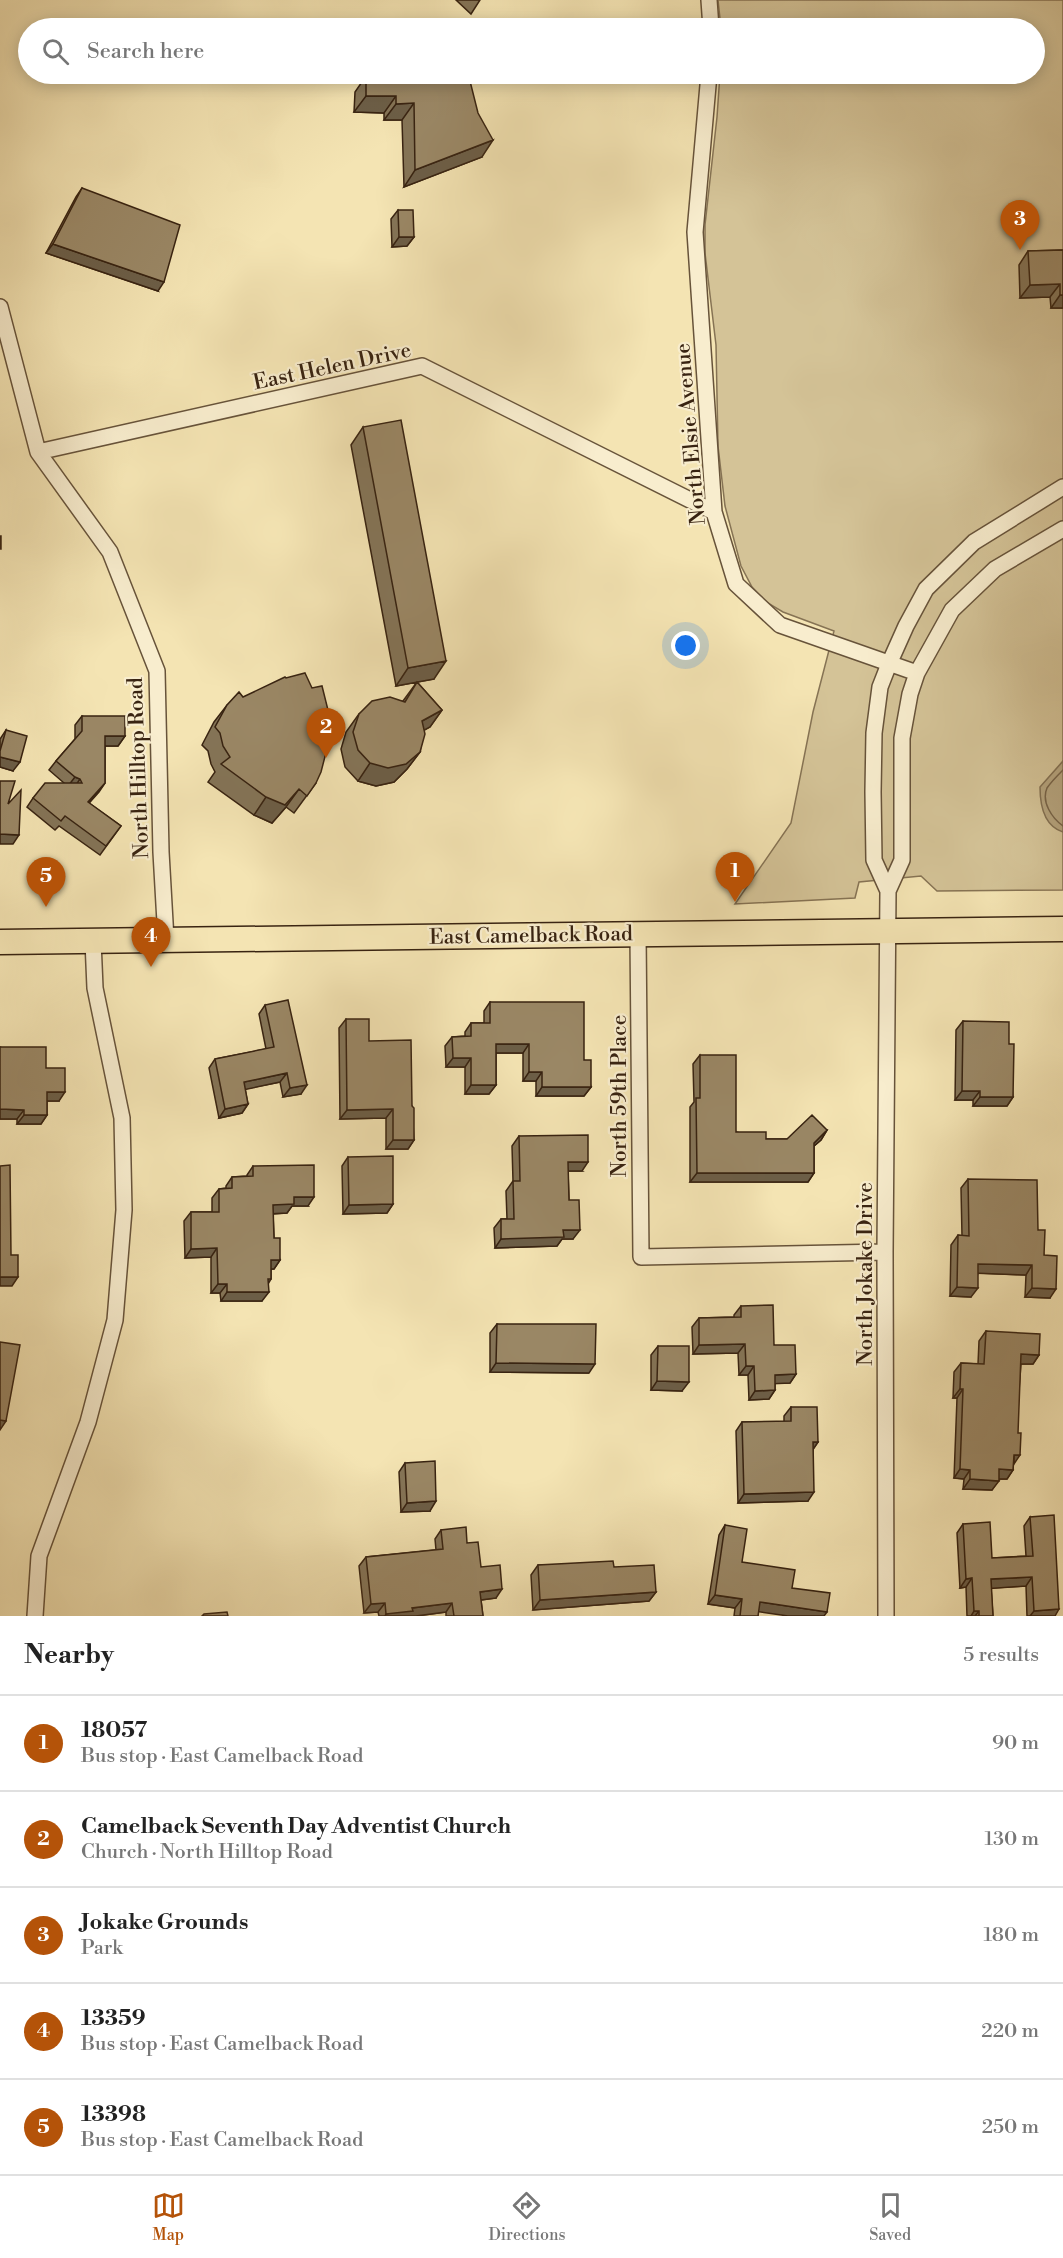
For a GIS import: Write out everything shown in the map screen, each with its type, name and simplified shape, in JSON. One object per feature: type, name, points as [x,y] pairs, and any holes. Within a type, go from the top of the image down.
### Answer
[{"type":"main road","name":"East Camelback Road","points":[[0,942],[1063,929]]},
{"type":"street","points":[[709,0],[710,18]]},
{"type":"street","name":"North Elsie Avenue","points":[[708,84],[695,232],[714,512],[736,584],[780,625],[917,673]]},
{"type":"street","name":"North Hilltop Road","points":[[0,307],[38,452],[110,552],[157,671],[161,852],[166,940]]},
{"type":"street","name":"East Helen Drive","points":[[38,452],[422,366],[714,512]]},
{"type":"street","points":[[888,891],[874,860],[873,792],[874,733],[880,687],[889,664],[926,589],[974,542],[1063,487]]},
{"type":"street","points":[[888,891],[903,860],[902,738],[910,694],[917,673],[952,610],[995,569],[1063,530]]},
{"type":"street","name":"North Jokake Drive","points":[[886,1616],[885,1252],[888,891]]},
{"type":"street","name":"North 59th Place","points":[[638,934],[641,1257],[885,1252]]},
{"type":"street","points":[[35,1616],[39,1556],[88,1422],[115,1320],[124,1210],[122,1118],[95,988],[93,940]]},
{"type":"shaded area","points":[[718,0],[1063,0],[1063,890],[937,891],[921,876],[859,882],[855,898],[735,904],[791,823],[813,712],[834,631],[783,612],[766,602],[752,587],[741,566],[725,506],[718,446],[716,345],[705,253],[705,225],[719,84],[1045,84],[1045,18],[720,18]]},
{"type":"water","points":[[1063,761],[1063,832],[1047,820],[1042,808],[1040,787]]},
{"type":"building","points":[[366,84],[471,84],[478,113],[493,140],[415,170],[414,103],[396,104],[396,96],[366,96]]},
{"type":"building","points":[[82,188],[180,225],[164,282],[53,244]]},
{"type":"building","points":[[398,210],[413,210],[414,237],[399,237]]},
{"type":"building","points":[[1063,250],[1063,295],[1060,295],[1060,284],[1030,285],[1028,251]]},
{"type":"building","points":[[401,420],[446,661],[408,668],[363,427]]},
{"type":"building","points":[[305,673],[312,688],[322,686],[328,710],[330,737],[316,783],[307,796],[299,789],[285,805],[266,797],[221,764],[230,757],[215,727],[227,705],[239,692],[243,697],[285,677]]},
{"type":"building","points":[[417,682],[442,710],[422,721],[425,734],[420,752],[406,764],[388,768],[370,763],[358,750],[353,732],[359,714],[372,701],[390,697],[405,702]]},
{"type":"building","points":[[82,716],[125,716],[125,736],[105,736],[105,783],[88,802],[121,826],[106,846],[65,816],[61,821],[33,798],[45,783],[82,783],[56,761],[82,731]]},
{"type":"building","points":[[6,730],[27,736],[20,762],[0,757]]},
{"type":"building","points":[[0,781],[15,781],[8,804],[21,790],[19,835],[0,834]]},
{"type":"building","points":[[288,1000],[307,1085],[290,1088],[287,1073],[244,1082],[248,1104],[225,1109],[215,1059],[274,1047],[265,1005]]},
{"type":"building","points":[[490,1002],[584,1002],[584,1060],[591,1060],[591,1087],[542,1087],[542,1072],[529,1072],[529,1044],[496,1044],[496,1085],[471,1085],[471,1058],[453,1058],[452,1037],[471,1036],[471,1023],[490,1023]]},
{"type":"building","points":[[346,1019],[369,1019],[369,1041],[411,1040],[414,1140],[393,1140],[393,1109],[347,1110]]},
{"type":"building","points":[[963,1021],[1009,1022],[1009,1044],[1014,1044],[1013,1097],[980,1097],[980,1091],[962,1091]]},
{"type":"building","points":[[0,1047],[46,1047],[46,1068],[65,1068],[65,1092],[47,1092],[47,1115],[24,1115],[24,1110],[0,1109]]},
{"type":"building","points":[[700,1055],[736,1055],[736,1132],[766,1132],[766,1139],[787,1139],[812,1115],[827,1130],[814,1143],[814,1173],[697,1173],[696,1098],[700,1098]]},
{"type":"building","points":[[588,1135],[588,1162],[568,1162],[569,1200],[579,1200],[580,1230],[563,1230],[564,1237],[501,1239],[501,1219],[514,1219],[513,1181],[520,1181],[519,1136]]},
{"type":"building","points":[[393,1156],[393,1204],[349,1205],[348,1157]]},
{"type":"building","points":[[10,1165],[11,1255],[18,1255],[18,1277],[0,1277],[0,1166]]},
{"type":"building","points":[[314,1165],[314,1197],[294,1197],[294,1204],[273,1205],[274,1238],[280,1238],[280,1260],[271,1260],[271,1279],[268,1279],[269,1292],[227,1292],[227,1284],[218,1284],[217,1248],[191,1249],[191,1212],[219,1212],[219,1189],[232,1188],[232,1177],[253,1176],[253,1166]]},
{"type":"building","points":[[968,1179],[1037,1180],[1038,1230],[1045,1230],[1044,1255],[1057,1256],[1056,1289],[1032,1288],[1032,1265],[978,1264],[978,1288],[957,1287],[958,1235],[969,1236]]},
{"type":"building","points":[[773,1305],[774,1345],[795,1345],[796,1374],[775,1375],[775,1390],[755,1391],[754,1366],[746,1366],[745,1344],[699,1345],[699,1318],[741,1317],[741,1306]]},
{"type":"building","points":[[497,1324],[596,1324],[595,1364],[496,1363]]},
{"type":"building","points":[[986,1331],[1040,1334],[1039,1355],[1021,1354],[1018,1433],[1021,1433],[1020,1455],[1014,1455],[1013,1470],[999,1469],[999,1481],[970,1479],[970,1470],[960,1469],[963,1389],[960,1389],[961,1363],[984,1364]]},
{"type":"building","points":[[0,1342],[20,1345],[6,1421],[0,1420]]},
{"type":"building","points":[[658,1346],[689,1346],[689,1382],[657,1381]]},
{"type":"building","points":[[791,1407],[817,1407],[818,1442],[813,1442],[814,1492],[744,1494],[742,1422],[791,1421]]},
{"type":"building","points":[[435,1461],[436,1501],[407,1503],[405,1463]]},
{"type":"building","points":[[1054,1515],[1059,1609],[1034,1611],[1032,1577],[991,1579],[993,1616],[979,1616],[979,1611],[974,1611],[972,1578],[966,1579],[963,1524],[990,1522],[992,1558],[1033,1556],[1030,1517]]},
{"type":"building","points":[[725,1525],[747,1529],[742,1562],[795,1570],[792,1588],[830,1593],[827,1612],[760,1602],[758,1616],[740,1616],[742,1599],[715,1595]]},
{"type":"building","points":[[466,1527],[467,1543],[478,1542],[481,1567],[500,1565],[502,1589],[480,1592],[483,1616],[454,1616],[452,1603],[386,1614],[385,1603],[371,1604],[366,1557],[443,1549],[441,1530]]},
{"type":"building","points":[[613,1561],[614,1567],[654,1565],[656,1592],[540,1600],[538,1565]]},
{"type":"building","points":[[227,1612],[228,1616],[202,1616],[204,1614]]},
{"type":"place","name":"Jokake Grounds","points":[[1020,250]]},
{"type":"place","name":"Camelback Seventh Day Adventist Church","points":[[326,758]]},
{"type":"place","name":"18057","points":[[735,902]]},
{"type":"place","name":"13398","points":[[46,907]]},
{"type":"place","name":"13359","points":[[151,967]]}]
